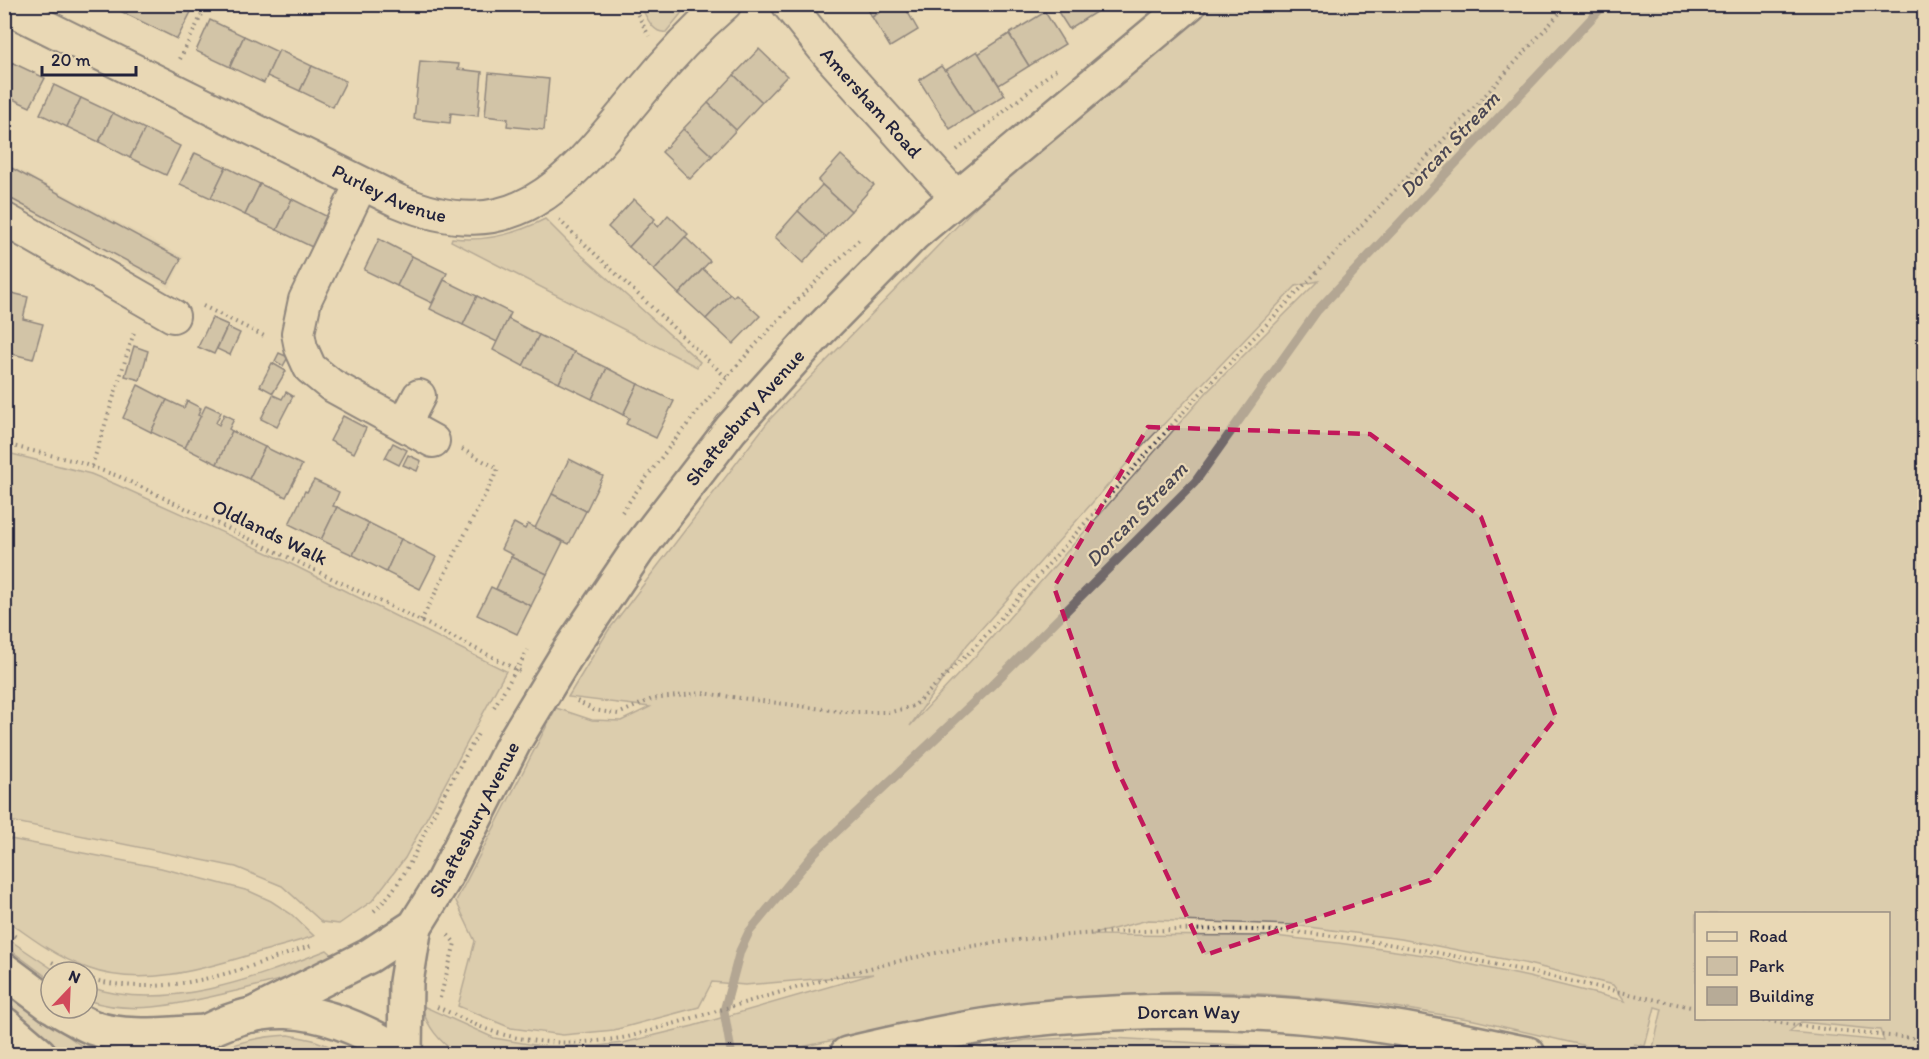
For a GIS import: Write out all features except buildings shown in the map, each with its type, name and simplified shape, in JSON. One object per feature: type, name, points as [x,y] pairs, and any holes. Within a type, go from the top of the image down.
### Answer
[{"type":"street","name":"Purley Avenue","points":[[4,6],[361,184],[415,208],[446,216],[469,217],[506,214],[542,197],[562,182],[584,162],[670,58],[725,4]]},
{"type":"street","name":"Amersham Road","points":[[788,4],[828,54],[957,198]]},
{"type":"street","name":"Shaftesbury Avenue","points":[[404,1054],[405,990],[415,926],[443,881],[486,793],[548,687],[595,611],[693,476],[754,402],[902,246],[1190,4]]},
{"type":"street","points":[[361,184],[305,300],[298,333],[304,356],[310,368],[331,385],[433,441]]},
{"type":"street","points":[[4,219],[173,316]]},
{"type":"street","points":[[404,425],[419,396]]},
{"type":"street","name":"Shaftesbury Avenue","points":[[250,1016],[369,956],[415,926]]},
{"type":"street","points":[[4,970],[39,996]]},
{"type":"street","points":[[171,1054],[232,1020],[293,1011],[313,1013],[334,1019],[404,1054]]},
{"type":"street","name":"Dorcan Way","points":[[847,1054],[916,1038],[1052,1017],[1205,1012],[1297,1016],[1393,1027],[1528,1054]]},
{"type":"street","points":[[79,1020],[95,1028],[116,1032],[154,1034],[208,1032]]},
{"type":"street","points":[[4,1024],[39,1054]]},
{"type":"path","points":[[167,87],[207,4]]},
{"type":"path","points":[[548,687],[594,710],[618,714],[652,699],[702,693],[846,712],[891,712],[914,706],[976,646],[1195,399],[1472,110],[1568,4]]},
{"type":"path","points":[[542,197],[557,218],[754,402]]},
{"type":"path","points":[[92,466],[144,300]]},
{"type":"path","points":[[173,316],[192,300],[304,356]]},
{"type":"path","points":[[421,621],[498,469],[452,443],[446,446],[433,441]]},
{"type":"path","name":"Oldlands Walk","points":[[4,444],[92,466],[118,476],[516,668],[490,714]]},
{"type":"path","points":[[369,916],[390,894],[405,873],[436,810],[484,724]]},
{"type":"path","points":[[427,1004],[496,1033],[522,1039],[567,1043],[595,1042],[628,1037],[903,961],[1002,942],[1111,931],[1271,930],[1355,939],[1509,967],[1695,1008]]},
{"type":"path","points":[[99,980],[131,987],[175,985],[242,969],[318,943]]},
{"type":"path","points":[[1759,1020],[1846,1032],[1924,1039]]},
{"type":"highlighted area","points":[[1148,427],[1370,434],[1481,517],[1556,717],[1430,880],[1205,955],[1116,767],[1054,587]]},
{"type":"shaded area","points":[[4,162],[184,257],[169,288],[5,199]]},
{"type":"green space","points":[[640,5],[688,5],[666,32],[661,32],[653,27]]},
{"type":"green space","points":[[1211,5],[1924,5],[1924,1054],[1660,1054],[1661,1050],[1653,1048],[1662,1009],[1655,1007],[1645,1046],[1634,1044],[1630,1054],[1621,1054],[1474,1020],[1364,1002],[1200,991],[1114,995],[1016,1005],[948,1015],[770,1054],[457,1054],[434,1033],[421,1005],[494,1038],[540,1046],[598,1046],[623,1043],[693,1026],[873,974],[745,985],[712,982],[699,1007],[614,1030],[563,1035],[511,1028],[458,1006],[475,941],[456,901],[556,708],[592,720],[621,721],[650,707],[568,697],[608,631],[770,419],[993,189]],"holes":[[[1318,281],[1206,393],[979,652],[910,726],[967,645],[1137,452],[1296,286]],[[1148,920],[1293,925],[1401,939],[1524,963],[1613,985],[1625,1001],[1431,956],[1338,943],[1274,936],[1090,935]],[[1801,1022],[1880,1030],[1884,1041],[1789,1032]]]},
{"type":"green space","points":[[545,219],[700,362],[697,367],[451,241],[452,238],[476,239],[500,236]]},
{"type":"green space","points":[[4,452],[91,474],[115,484],[279,558],[506,671],[405,858],[372,901],[339,924],[322,922],[282,886],[236,867],[5,820]]},
{"type":"green space","points":[[5,838],[161,868],[249,891],[291,914],[314,936],[191,971],[149,977],[128,976],[99,972],[99,960],[70,960],[34,940],[5,919]]},
{"type":"green space","points":[[5,937],[39,960],[39,971],[5,946]]},
{"type":"green space","points":[[327,950],[337,959],[287,978],[162,1006],[143,1008],[99,1003],[99,989],[116,994],[147,996],[178,994],[209,989],[270,971]]},
{"type":"green space","points":[[5,991],[39,1015],[39,1020],[46,1020],[82,1046],[96,1053],[129,1054],[59,1054],[45,1036],[5,1004]]},
{"type":"green space","points":[[289,1035],[313,1040],[350,1054],[211,1054],[249,1040]]},
{"type":"green space","points":[[1095,1037],[1325,1050],[1355,1054],[955,1054],[1026,1040]]},
{"type":"waterway","name":"Dorcan Stream","points":[[731,1051],[724,1011],[740,951],[749,932],[816,851],[991,686],[1195,482],[1317,311],[1605,4]]}]
